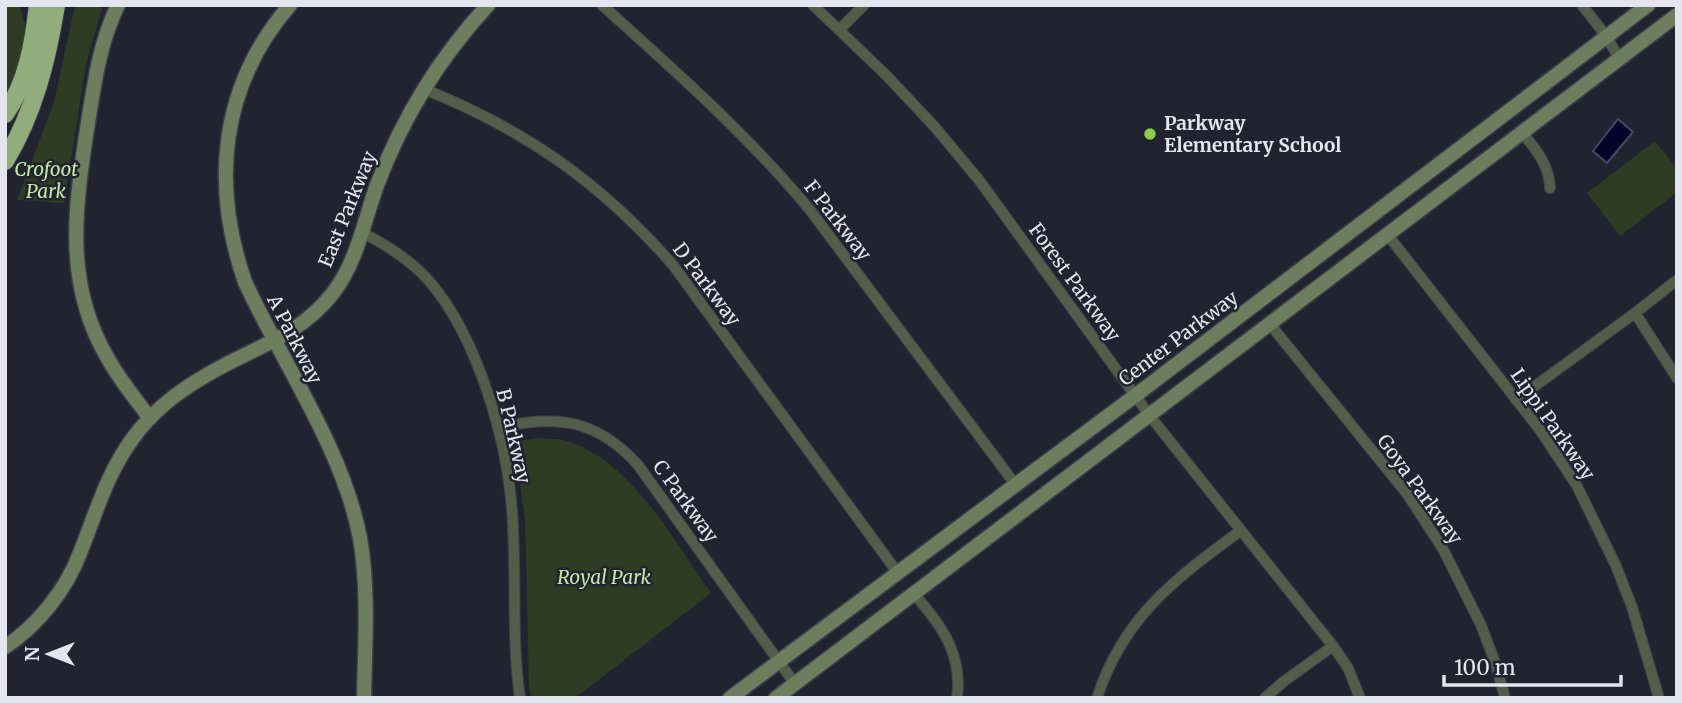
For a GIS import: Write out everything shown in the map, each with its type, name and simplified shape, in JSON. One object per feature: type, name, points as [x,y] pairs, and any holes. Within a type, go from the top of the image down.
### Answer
[{"type":"highway","points":[[5,114],[17,97],[35,36],[38,5]]},
{"type":"highway","points":[[5,161],[20,137],[38,88],[56,5]]},
{"type":"street","points":[[118,5],[111,19],[96,70],[77,196],[77,268],[93,329],[107,357],[150,418]]},
{"type":"street","name":"A Parkway","points":[[290,5],[263,41],[245,79],[232,118],[225,159],[227,215],[245,282],[342,476],[352,509],[360,539],[364,583],[365,698]]},
{"type":"street","name":"East Parkway","points":[[5,648],[31,626],[58,594],[81,552],[106,483],[134,436],[150,418],[206,375],[288,335],[311,316],[334,291],[355,253],[392,150],[424,89],[488,5]]},
{"type":"street","name":"F Parkway","points":[[602,5],[720,111],[778,171],[1014,484]]},
{"type":"street","name":"Forest Parkway","points":[[813,5],[926,117],[979,180],[1150,415],[1333,646],[1348,668],[1360,698]]},
{"type":"street","points":[[839,30],[864,5]]},
{"type":"street","points":[[1582,5],[1619,59]]},
{"type":"street","name":"Center Parkway","points":[[730,698],[1136,395],[1647,5]]},
{"type":"street","points":[[776,698],[1677,15]]},
{"type":"street","name":"D Parkway","points":[[424,89],[491,118],[558,158],[600,191],[647,236],[673,265],[897,572]]},
{"type":"street","points":[[1522,132],[1546,164],[1550,188]]},
{"type":"street","name":"B Parkway","points":[[361,232],[408,260],[439,294],[477,366],[498,428],[512,508],[516,670],[520,698]]},
{"type":"street","name":"Lippi Parkway","points":[[1387,234],[1553,448],[1598,525],[1632,607],[1659,698]]},
{"type":"street","points":[[1516,400],[1677,280]]},
{"type":"street","points":[[1635,313],[1677,378]]},
{"type":"street","name":"Goya Parkway","points":[[1269,323],[1408,495],[1443,549],[1481,625],[1505,698]]},
{"type":"street","name":"C Parkway","points":[[498,428],[539,420],[567,421],[594,430],[618,445],[638,465],[796,684]]},
{"type":"street","points":[[1097,698],[1108,667],[1120,645],[1149,606],[1183,573],[1240,531]]},
{"type":"street","points":[[913,593],[952,646],[959,672],[957,698]]},
{"type":"street","points":[[1265,698],[1333,646]]},
{"type":"green space","points":[[5,5],[21,5],[25,27],[19,62],[5,94]]},
{"type":"green space","name":"Crofoot Park","points":[[75,5],[103,5],[86,64],[64,203],[17,200],[54,102]]},
{"type":"green space","points":[[1655,141],[1677,169],[1677,192],[1620,236],[1587,193]]},
{"type":"green space","name":"Royal Park","points":[[538,438],[570,442],[592,452],[613,467],[650,506],[711,593],[575,698],[531,698],[529,687],[525,519],[514,444]]},
{"type":"shaded area","points":[[1618,119],[1633,132],[1607,163],[1593,151]]},
{"type":"place","name":"Parkway Elementary School","points":[[1150,134]]}]
